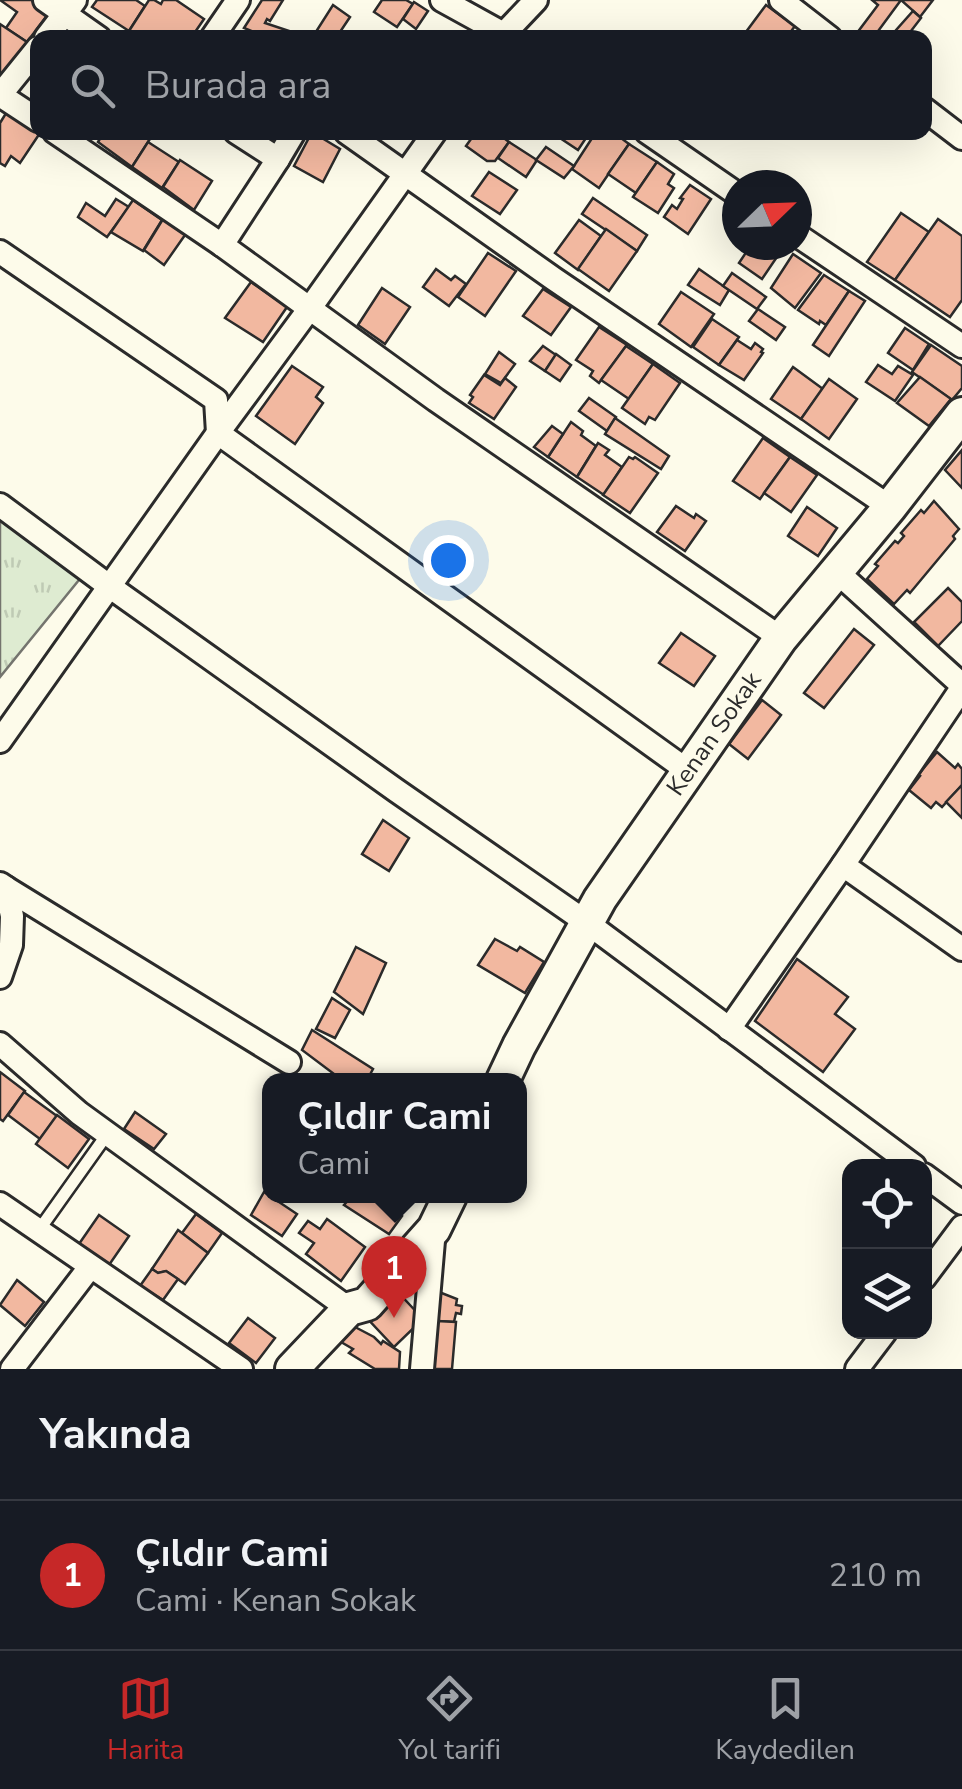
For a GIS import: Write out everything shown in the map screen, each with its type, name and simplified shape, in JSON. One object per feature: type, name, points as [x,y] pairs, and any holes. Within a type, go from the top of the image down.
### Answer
[{"type":"street","points":[[45,0],[70,7],[92,30]]},
{"type":"street","points":[[217,30],[238,0]]},
{"type":"street","points":[[442,0],[494,30]]},
{"type":"street","points":[[510,30],[536,0]]},
{"type":"street","points":[[781,0],[820,30]]},
{"type":"street","points":[[52,30],[70,7]]},
{"type":"street","points":[[30,58],[0,95],[30,115]]},
{"type":"street","points":[[932,115],[962,138]]},
{"type":"street","points":[[68,140],[781,638]]},
{"type":"street","points":[[248,140],[278,159]]},
{"type":"street","points":[[222,244],[289,140]]},
{"type":"street","points":[[358,140],[890,507]]},
{"type":"street","points":[[0,741],[430,140]]},
{"type":"street","points":[[659,140],[722,184]]},
{"type":"street","points":[[812,245],[962,346]]},
{"type":"street","points":[[0,252],[216,400],[218,433]]},
{"type":"street","name":"Kenan Sokak","points":[[507,1073],[586,922],[688,771],[781,638],[962,414]]},
{"type":"street","points":[[218,433],[688,771]]},
{"type":"street","points":[[0,504],[396,791],[586,922],[905,1159]]},
{"type":"street","points":[[729,1028],[962,686],[836,571]]},
{"type":"street","points":[[843,864],[962,948]]},
{"type":"street","points":[[0,976],[12,945],[12,916],[3,886]]},
{"type":"street","points":[[3,886],[289,1062]]},
{"type":"street","points":[[0,1044],[79,1113],[349,1309]]},
{"type":"street","points":[[932,1180],[962,1202]]},
{"type":"street","points":[[292,1369],[349,1309],[366,1304],[434,1230],[447,1203]]},
{"type":"street","points":[[0,1204],[241,1369]]},
{"type":"street","points":[[932,1267],[962,1227]]},
{"type":"street","points":[[422,1369],[434,1230]]},
{"type":"street","points":[[12,1369],[90,1268]]},
{"type":"street","points":[[857,1369],[879,1339]]},
{"type":"lane","points":[[39,1230],[108,1133]]},
{"type":"green space","points":[[0,517],[83,575],[0,677]]},
{"type":"building","points":[[0,0],[39,0],[52,9],[36,30],[30,30],[27,42],[6,28],[17,12]]},
{"type":"building","points":[[97,0],[136,0],[145,6],[130,30],[92,7]]},
{"type":"building","points":[[149,0],[161,4],[163,0],[176,0],[204,19],[196,30],[130,30]]},
{"type":"building","points":[[262,0],[283,0],[265,23],[286,30],[244,28]]},
{"type":"building","points":[[382,0],[406,0],[413,4],[397,27],[374,12]]},
{"type":"building","points":[[872,0],[901,0],[879,30],[859,30],[878,5]]},
{"type":"building","points":[[901,0],[933,0],[920,17]]},
{"type":"building","points":[[414,2],[428,11],[416,29],[403,19]]},
{"type":"building","points":[[333,5],[350,17],[341,30],[317,30]]},
{"type":"building","points":[[766,5],[795,26],[792,30],[747,30]]},
{"type":"building","points":[[913,11],[921,18],[912,30],[896,30]]},
{"type":"building","points":[[0,24],[27,42],[3,75],[0,73]]},
{"type":"building","points":[[8,110],[30,126],[30,140],[35,140],[20,163],[11,156],[5,166],[0,163],[0,123]]},
{"type":"building","points":[[99,140],[149,140],[132,167]]},
{"type":"building","points":[[308,140],[325,140],[340,149],[323,182],[294,166]]},
{"type":"building","points":[[470,140],[509,142],[495,161],[487,161],[466,146]]},
{"type":"building","points":[[563,140],[585,140],[578,150]]},
{"type":"building","points":[[591,140],[624,140],[629,144],[599,188],[572,169]]},
{"type":"building","points":[[148,142],[179,162],[162,188],[132,167]]},
{"type":"building","points":[[509,142],[537,160],[526,177],[498,158]]},
{"type":"building","points":[[629,144],[657,162],[636,193],[608,174]]},
{"type":"building","points":[[546,147],[574,166],[564,178],[536,160]]},
{"type":"building","points":[[180,160],[212,181],[194,210],[163,187]]},
{"type":"building","points":[[657,162],[674,174],[668,184],[674,188],[658,213],[633,197]]},
{"type":"building","points":[[489,172],[517,190],[500,214],[472,196]]},
{"type":"building","points":[[690,185],[711,199],[688,234],[664,217],[672,205],[677,209]]},
{"type":"building","points":[[593,198],[647,235],[637,251],[582,214]]},
{"type":"building","points":[[116,199],[129,207],[107,237],[78,217],[86,203],[105,216]]},
{"type":"building","points":[[133,200],[162,220],[143,251],[111,232]]},
{"type":"building","points":[[901,213],[929,232],[895,280],[867,262]]},
{"type":"building","points":[[163,219],[185,235],[164,265],[144,250]]},
{"type":"building","points":[[938,219],[962,236],[962,300],[950,317],[895,280]]},
{"type":"building","points":[[579,220],[601,236],[578,270],[555,253]]},
{"type":"building","points":[[606,229],[637,251],[609,291],[578,269]]},
{"type":"building","points":[[488,253],[516,271],[485,316],[458,297]]},
{"type":"building","points":[[741,260],[775,260],[762,279],[739,263]]},
{"type":"building","points":[[789,260],[802,260],[821,273],[795,308],[771,288]]},
{"type":"building","points":[[436,269],[451,280],[455,276],[466,284],[449,306],[423,287]]},
{"type":"building","points":[[699,269],[729,290],[720,305],[688,285]]},
{"type":"building","points":[[732,273],[766,297],[757,309],[723,286]]},
{"type":"building","points":[[824,275],[849,291],[826,325],[798,310]]},
{"type":"building","points":[[251,282],[287,307],[263,342],[225,318]]},
{"type":"building","points":[[382,288],[410,307],[385,344],[358,325]]},
{"type":"building","points":[[543,289],[571,307],[551,335],[523,316]]},
{"type":"building","points":[[849,291],[865,301],[829,356],[813,345]]},
{"type":"building","points":[[681,292],[714,314],[691,347],[659,324]]},
{"type":"building","points":[[758,309],[785,327],[776,340],[749,321]]},
{"type":"building","points":[[712,319],[739,337],[719,365],[693,347]]},
{"type":"building","points":[[599,327],[627,345],[599,383],[590,376],[593,371],[576,360]]},
{"type":"building","points":[[905,328],[929,344],[913,370],[888,353]]},
{"type":"building","points":[[737,340],[751,349],[755,343],[763,349],[744,380],[719,365]]},
{"type":"building","points":[[931,345],[962,366],[962,388],[952,400],[912,372]]},
{"type":"building","points":[[543,346],[556,355],[545,371],[530,361]]},
{"type":"building","points":[[626,346],[653,364],[629,399],[601,380]]},
{"type":"building","points":[[499,352],[515,364],[501,383],[485,374]]},
{"type":"building","points":[[556,354],[571,365],[560,381],[545,371]]},
{"type":"building","points":[[653,364],[680,383],[655,420],[649,417],[645,424],[622,408]]},
{"type":"building","points":[[878,365],[892,374],[898,366],[913,375],[895,401],[866,382]]},
{"type":"building","points":[[292,366],[323,387],[316,397],[323,403],[295,444],[256,416]]},
{"type":"building","points":[[793,367],[823,389],[801,419],[771,399]]},
{"type":"building","points":[[484,375],[500,385],[505,378],[516,387],[494,419],[469,403]]},
{"type":"building","points":[[920,377],[951,399],[929,426],[897,403]]},
{"type":"building","points":[[829,379],[857,399],[829,439],[801,419]]},
{"type":"building","points":[[589,398],[616,417],[607,431],[579,411]]},
{"type":"building","points":[[615,418],[669,456],[661,469],[605,434]]},
{"type":"building","points":[[571,422],[596,446],[577,477],[548,457]]},
{"type":"building","points":[[552,426],[563,434],[548,457],[534,447]]},
{"type":"building","points":[[763,438],[790,457],[760,499],[733,481]]},
{"type":"building","points":[[598,443],[609,450],[605,455],[622,467],[604,495],[577,477]]},
{"type":"building","points":[[962,450],[962,488],[945,470]]},
{"type":"building","points":[[629,457],[658,473],[630,513],[603,495]]},
{"type":"building","points":[[790,457],[817,475],[791,512],[764,493]]},
{"type":"building","points":[[934,501],[959,529],[910,593],[907,590],[894,604],[867,579],[878,566],[875,564],[904,536],[901,533]]},
{"type":"building","points":[[676,506],[706,521],[685,551],[657,532]]},
{"type":"building","points":[[807,507],[837,528],[818,556],[788,536]]},
{"type":"building","points":[[948,588],[962,602],[962,621],[938,646],[914,622]]},
{"type":"building","points":[[854,629],[874,645],[824,708],[804,693]]},
{"type":"building","points":[[681,633],[715,656],[694,686],[659,663]]},
{"type":"building","points":[[762,700],[781,715],[748,759],[729,744]]},
{"type":"building","points":[[937,752],[955,768],[958,764],[962,769],[962,785],[942,807],[936,802],[931,808],[909,790]]},
{"type":"building","points":[[962,785],[962,818],[946,802]]},
{"type":"building","points":[[383,820],[409,838],[389,871],[362,854]]},
{"type":"building","points":[[495,939],[517,951],[520,947],[544,962],[525,993],[478,965]]},
{"type":"building","points":[[356,947],[386,963],[363,1014],[334,992]]},
{"type":"building","points":[[797,959],[848,997],[835,1014],[855,1029],[823,1072],[755,1021]]},
{"type":"building","points":[[332,998],[350,1010],[335,1038],[316,1029]]},
{"type":"building","points":[[312,1030],[373,1069],[371,1073],[333,1073],[302,1050]]},
{"type":"building","points":[[0,1072],[25,1091],[3,1121],[0,1119]]},
{"type":"building","points":[[24,1092],[57,1116],[40,1139],[8,1115]]},
{"type":"building","points":[[135,1112],[166,1134],[154,1149],[124,1129]]},
{"type":"building","points":[[57,1115],[89,1139],[68,1168],[36,1144]]},
{"type":"building","points":[[262,1196],[262,1203],[280,1203],[297,1214],[282,1236],[251,1215]]},
{"type":"building","points":[[384,1203],[402,1216],[389,1234],[344,1205]]},
{"type":"building","points":[[196,1214],[222,1233],[208,1253],[182,1233]]},
{"type":"building","points":[[99,1215],[129,1236],[109,1265],[79,1244]]},
{"type":"building","points":[[327,1219],[365,1247],[341,1281],[306,1254],[314,1243],[299,1233],[308,1221],[320,1229]]},
{"type":"building","points":[[178,1230],[208,1253],[185,1284],[166,1271],[158,1273],[152,1269]]},
{"type":"building","points":[[152,1269],[158,1273],[166,1271],[178,1279],[163,1300],[140,1286]]},
{"type":"building","points":[[17,1280],[44,1302],[25,1326],[0,1305]]},
{"type":"building","points":[[395,1289],[423,1319],[394,1347],[365,1316]]},
{"type":"building","points":[[439,1292],[457,1299],[456,1305],[462,1306],[454,1322],[436,1321]]},
{"type":"building","points":[[248,1318],[275,1338],[256,1363],[229,1343]]},
{"type":"building","points":[[437,1321],[456,1322],[452,1369],[432,1369]]},
{"type":"building","points":[[355,1327],[400,1352],[399,1369],[375,1369],[349,1353],[353,1349],[341,1342]]},
{"type":"place","name":"Çıldır Cami","points":[[394,1318]]}]
